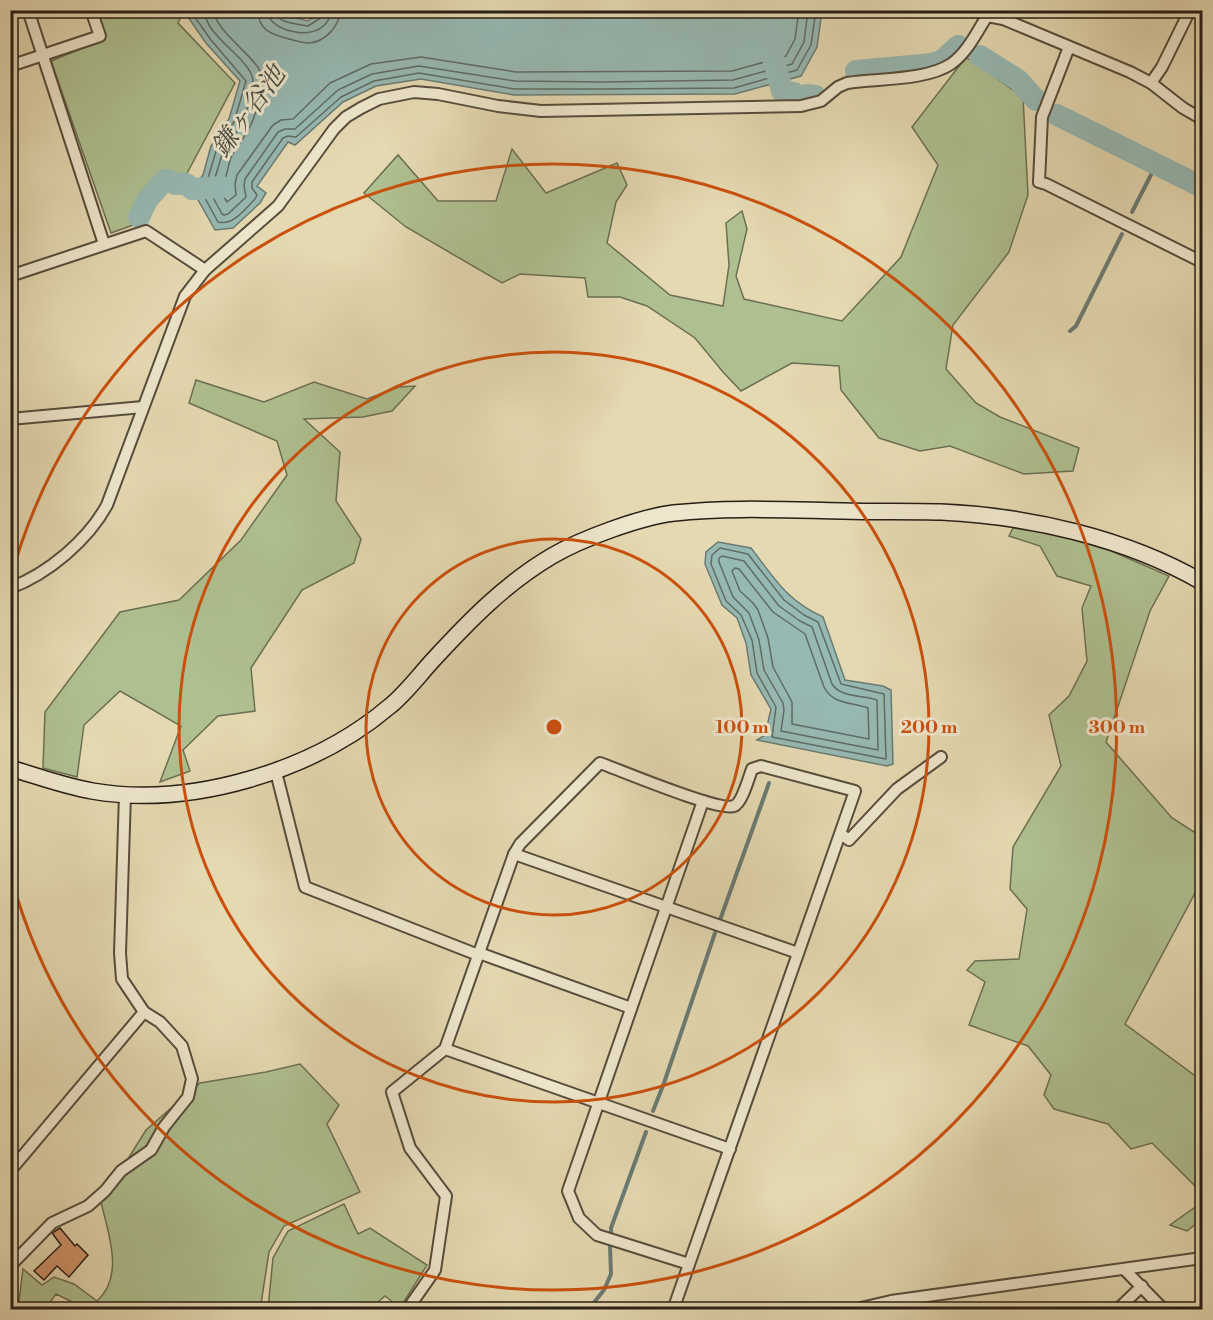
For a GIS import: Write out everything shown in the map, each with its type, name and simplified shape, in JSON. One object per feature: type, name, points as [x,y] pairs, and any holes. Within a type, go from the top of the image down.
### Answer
[{"type":"street","points":[[28,10],[104,244]]},
{"type":"street","points":[[10,66],[100,36],[91,10]]},
{"type":"street","points":[[1151,83],[1162,67],[1190,10]]},
{"type":"street","points":[[10,588],[41,572],[70,549],[99,520],[107,505],[142,406],[185,296],[205,270],[278,206],[334,129],[346,117],[379,99],[414,92],[541,111],[801,106],[821,100],[847,83],[936,71],[952,63],[963,52],[986,13],[1151,83],[1183,108],[1203,119]]},
{"type":"street","points":[[1069,47],[1042,117],[1039,182],[1203,262]]},
{"type":"street","points":[[10,276],[146,231],[205,270]]},
{"type":"street","points":[[10,419],[142,406]]},
{"type":"street","points":[[10,768],[92,791],[125,794],[207,790],[276,772],[338,743],[391,705],[470,620],[524,574],[571,546],[622,527],[671,513],[766,509],[943,512],[1022,520],[1069,530],[1121,546],[1185,572],[1203,582]]},
{"type":"street","points":[[841,834],[849,840],[897,789],[941,757]]},
{"type":"street","points":[[407,1310],[435,1270],[446,1196],[410,1148],[392,1092],[445,1050],[514,854],[520,844],[600,763],[703,801],[726,807],[735,806],[752,769],[761,766],[855,791],[673,1310]]},
{"type":"street","points":[[276,772],[305,887],[473,953],[479,953],[631,1008]]},
{"type":"street","points":[[10,1266],[52,1223],[88,1206],[105,1191],[121,1171],[151,1150],[164,1127],[188,1097],[192,1079],[182,1046],[160,1022],[144,1012],[122,979],[120,953],[125,794]]},
{"type":"street","points":[[689,1264],[597,1235],[579,1218],[567,1191],[703,801]]},
{"type":"street","points":[[514,854],[798,953]]},
{"type":"street","points":[[10,1171],[144,1012]]},
{"type":"street","points":[[445,1050],[730,1149]]},
{"type":"street","points":[[852,1310],[1203,1258]]},
{"type":"street","points":[[1124,1269],[1164,1310]]},
{"type":"street","points":[[1117,1310],[1142,1286]]},
{"type":"green space","points":[[96,11],[184,11],[178,23],[235,83],[176,194],[157,181],[134,213],[136,224],[111,233],[51,61],[103,40]]},
{"type":"green space","points":[[966,57],[1023,97],[1028,195],[1009,252],[953,325],[946,369],[976,403],[1000,417],[1079,448],[1073,471],[1024,474],[950,446],[920,451],[879,438],[841,390],[839,366],[792,363],[741,391],[695,338],[647,306],[620,297],[588,297],[585,278],[520,274],[502,283],[406,227],[364,193],[398,155],[438,201],[496,201],[512,149],[546,193],[617,163],[627,185],[616,202],[607,243],[670,295],[723,306],[729,265],[726,223],[742,211],[747,229],[736,276],[744,299],[842,321],[901,257],[938,165],[912,127]]},
{"type":"green space","points":[[196,380],[264,402],[314,382],[367,399],[399,387],[415,386],[392,411],[363,417],[304,419],[340,452],[336,501],[361,539],[354,563],[302,590],[251,668],[255,711],[218,716],[183,750],[190,771],[160,782],[181,726],[120,691],[84,725],[77,777],[43,768],[45,712],[120,612],[179,600],[241,540],[287,475],[277,441],[189,403]]},
{"type":"green space","points":[[1013,528],[1055,534],[1109,550],[1169,576],[1150,611],[1106,742],[1172,818],[1202,837],[1202,880],[1125,1024],[1202,1081],[1202,1193],[1152,1143],[1131,1149],[1108,1124],[1054,1109],[1044,1095],[1051,1075],[1028,1046],[969,1025],[985,982],[967,970],[975,961],[1019,959],[1027,909],[1010,889],[1013,847],[1061,766],[1049,715],[1069,696],[1087,661],[1082,608],[1091,586],[1057,576],[1040,546],[1009,536]]},
{"type":"green space","points":[[300,1064],[339,1105],[327,1124],[360,1192],[284,1226],[269,1252],[261,1304],[263,1309],[87,1309],[56,1294],[45,1309],[18,1310],[23,1269],[42,1285],[54,1277],[74,1284],[97,1301],[105,1291],[110,1279],[112,1254],[101,1202],[146,1130],[200,1083]]},
{"type":"green space","points":[[1202,1193],[1202,1219],[1187,1231],[1170,1225],[1198,1205]]},
{"type":"green space","points":[[344,1204],[358,1234],[370,1228],[427,1265],[400,1308],[385,1296],[370,1309],[268,1309],[273,1258],[288,1231]]},
{"type":"water","points":[[193,10],[270,11],[308,21],[321,10],[822,11],[817,47],[801,76],[735,94],[514,95],[421,79],[376,86],[343,102],[295,145],[288,142],[257,186],[266,193],[260,203],[233,228],[215,230],[192,189],[203,175],[211,146],[229,119],[240,81],[206,43],[188,17]]},
{"type":"water","points":[[718,542],[751,548],[790,596],[823,617],[845,680],[883,686],[891,690],[893,764],[887,766],[757,740],[765,735],[771,709],[751,675],[746,643],[737,618],[722,605],[705,564],[706,552]]},
{"type":"building","points":[[60,1228],[75,1246],[77,1244],[88,1255],[69,1277],[57,1266],[44,1280],[34,1271],[61,1245],[52,1233]]},
{"type":"waterway","points":[[856,71],[933,64],[943,60],[958,46]]},
{"type":"waterway","name":"鎌ヶ谷池","points":[[772,53],[782,91],[794,93]]},
{"type":"waterway","points":[[980,56],[1018,80],[1036,100]]},
{"type":"waterway","name":"鎌ヶ谷池","points":[[807,95],[815,96]]},
{"type":"waterway","points":[[1057,115],[1202,187]]},
{"type":"waterway","points":[[1132,212],[1156,165]]},
{"type":"waterway","name":"鎌ヶ谷池","points":[[139,217],[147,200],[165,180],[175,184],[183,183],[192,189],[222,187]]},
{"type":"waterway","points":[[1070,331],[1076,326],[1122,234]]},
{"type":"waterway","points":[[720,920],[769,783]]},
{"type":"waterway","points":[[653,1111],[715,933]]},
{"type":"waterway","points":[[611,1235],[611,1228],[646,1132]]},
{"type":"waterway","points":[[588,1310],[604,1290],[611,1274],[610,1246]]}]
